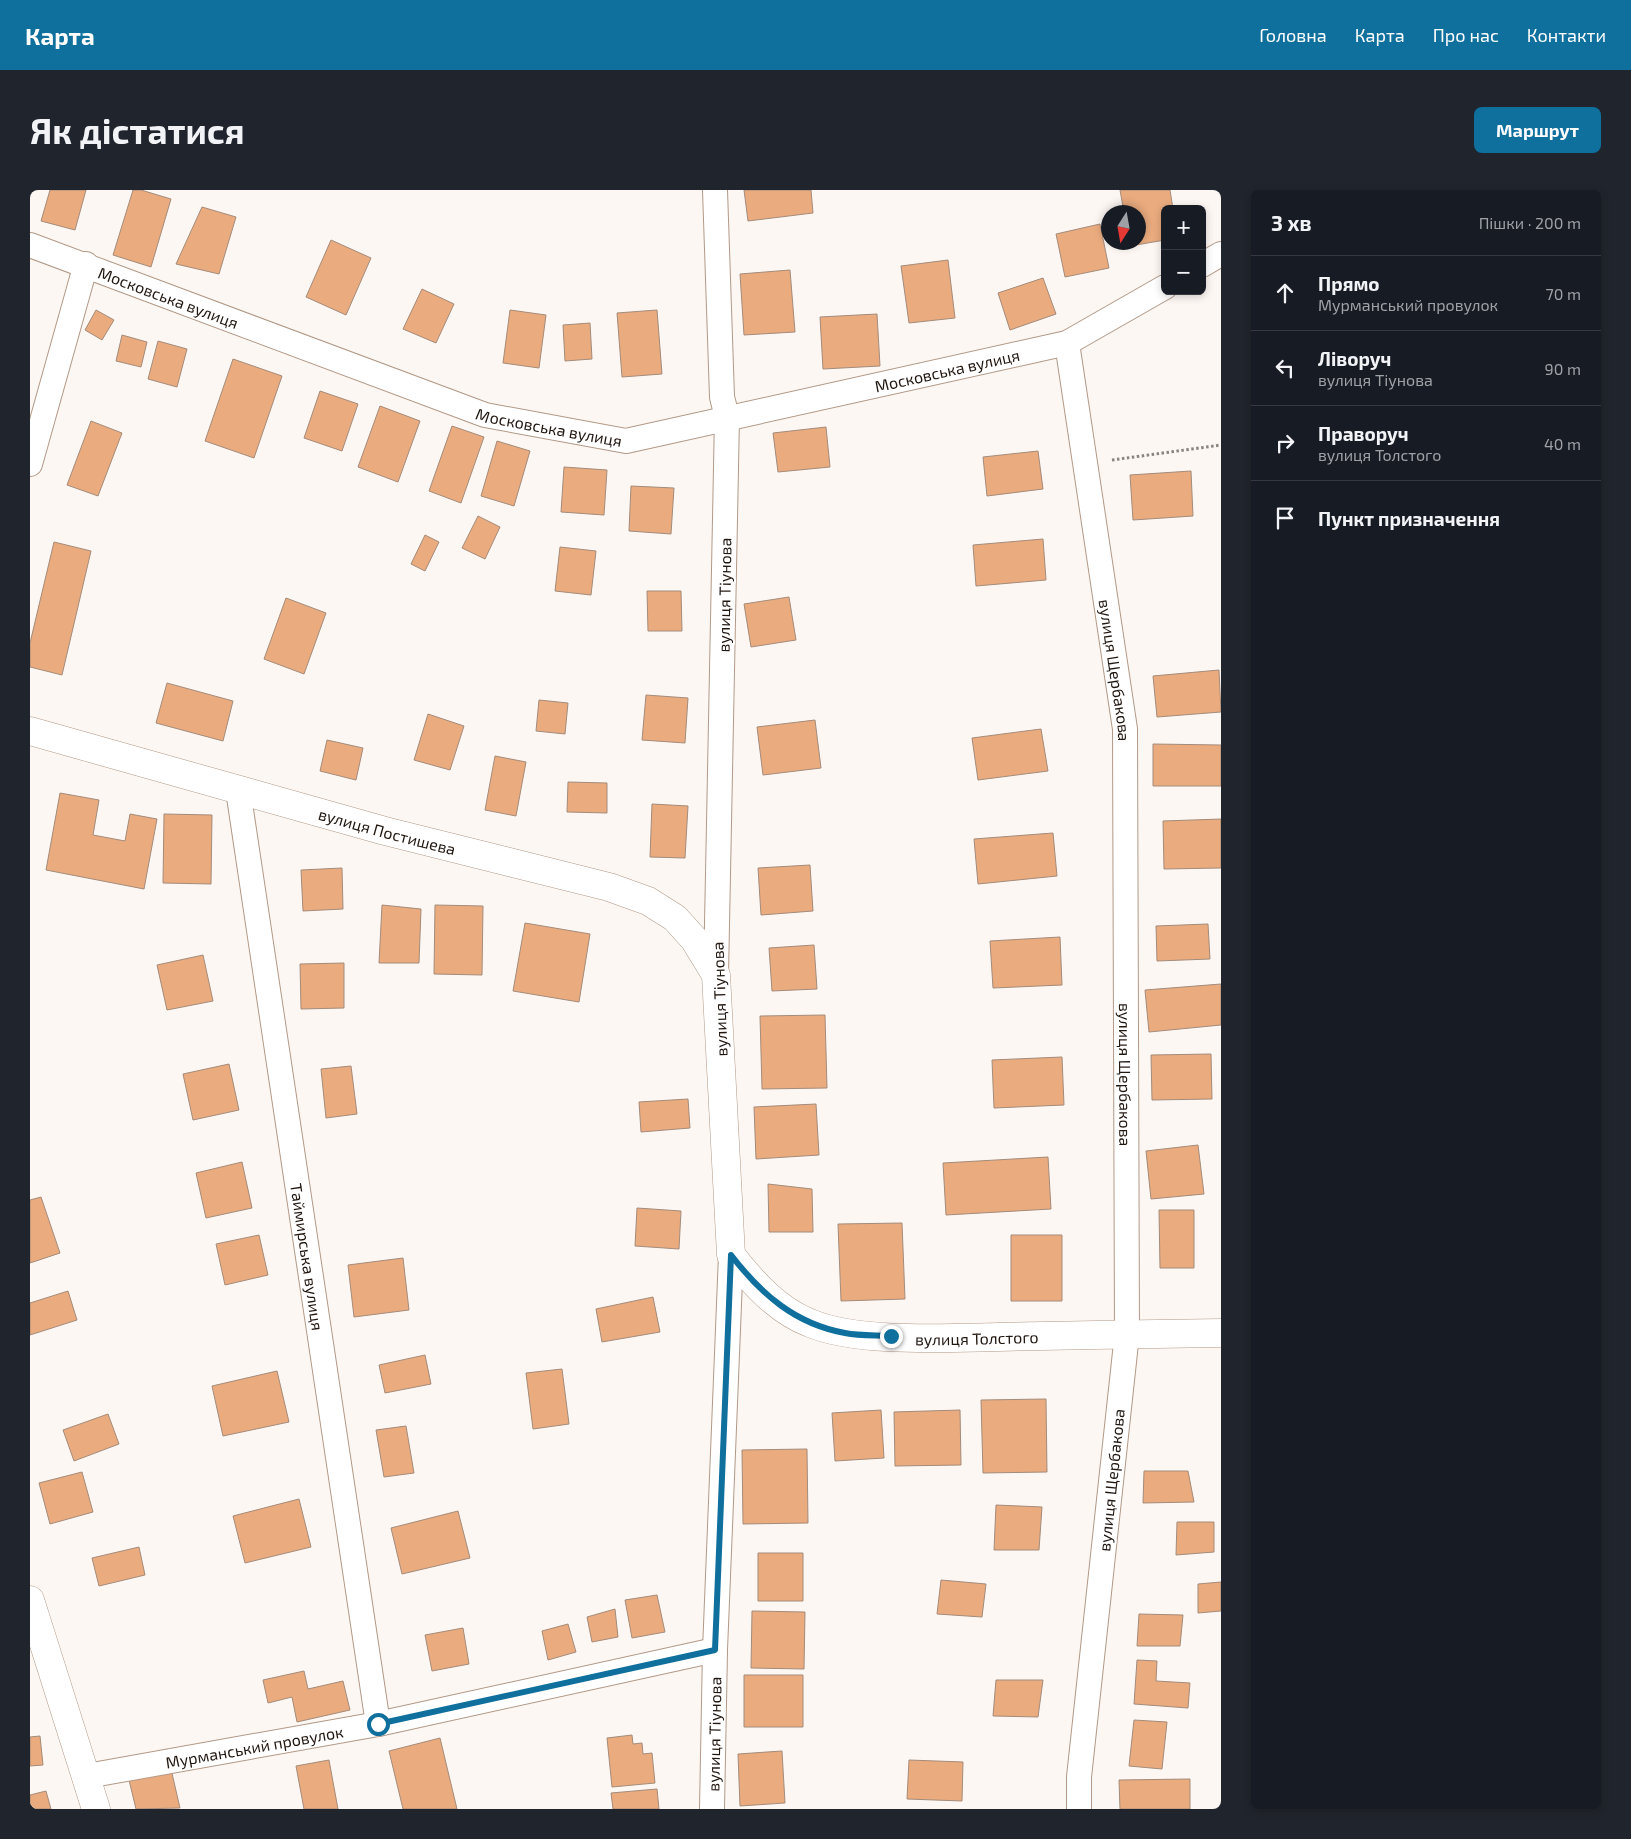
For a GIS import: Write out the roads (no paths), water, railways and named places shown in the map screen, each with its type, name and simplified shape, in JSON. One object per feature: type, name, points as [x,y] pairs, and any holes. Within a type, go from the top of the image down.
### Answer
[{"type":"street","name":"вулиця Тіунова","points":[[712,1809],[715,1650],[731,1255],[716,975],[727,417],[722,397],[715,190]]},
{"type":"street","name":"Московська вулиця","points":[[30,245],[86,264],[485,415],[626,441],[727,417],[1067,344],[1161,289]]},
{"type":"street","points":[[1206,263],[1221,254]]},
{"type":"street","points":[[30,464],[86,264]]},
{"type":"street","name":"вулиця Щербакова","points":[[1067,344],[1125,729],[1127,1334],[1079,1776],[1079,1809]]},
{"type":"street","name":"вулиця Постишева","points":[[30,731],[385,831],[609,887],[648,901],[676,918],[694,939],[716,975]]},
{"type":"street","name":"Таймирська вулиця","points":[[238,790],[378,1724]]},
{"type":"street","name":"вулиця Толстого","points":[[731,1255],[750,1280],[779,1306],[810,1324],[845,1333],[954,1337],[1221,1333]]},
{"type":"street","points":[[30,1600],[88,1776],[96,1809]]},
{"type":"street","name":"Мурманський провулок","points":[[88,1776],[378,1724],[715,1650]]}]
